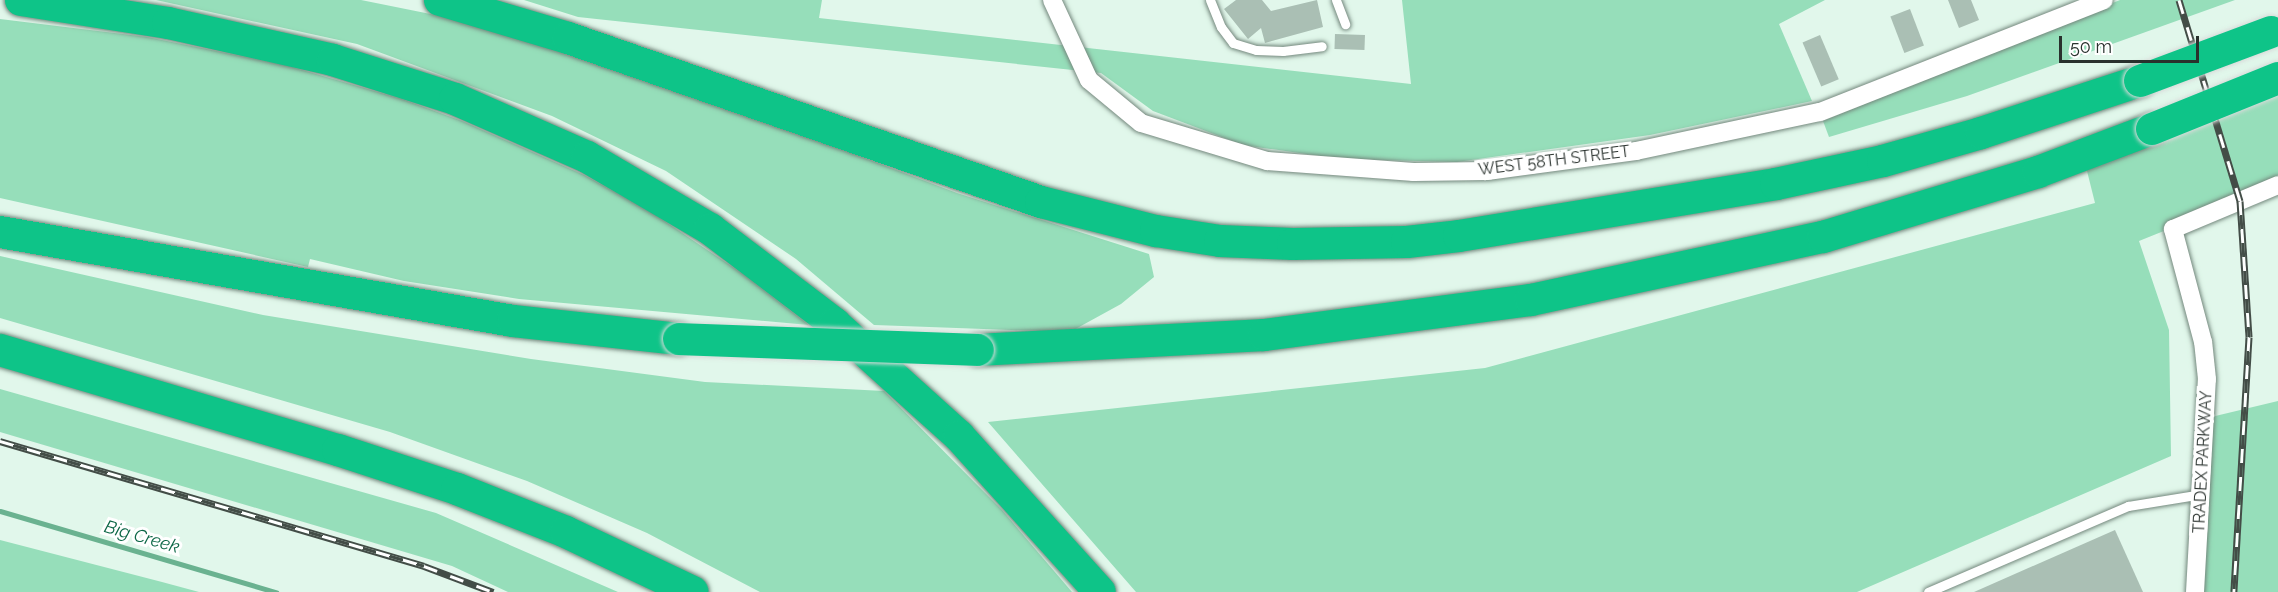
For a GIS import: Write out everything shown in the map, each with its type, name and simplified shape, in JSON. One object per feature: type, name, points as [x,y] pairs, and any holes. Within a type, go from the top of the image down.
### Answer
[{"type":"highway","points":[[21,0],[157,21],[333,60],[455,99],[606,168],[710,229],[843,331],[959,436],[1100,592]]},
{"type":"highway","points":[[440,0],[568,38],[1041,202],[1156,231],[1272,243],[1417,240],[1698,199],[1883,161],[2140,81],[2275,30]]},
{"type":"highway","points":[[0,232],[501,319],[679,339],[978,350],[1264,335],[1532,300],[1823,237],[2038,172],[2278,78]]},
{"type":"highway","points":[[0,350],[338,450],[457,489],[576,537],[693,592]]},
{"type":"street","name":"WEST 58TH STREET","points":[[1052,0],[1089,80],[1141,123],[1267,162],[1414,172],[1487,171],[1636,151],[1820,112],[2104,0]]},
{"type":"street","name":"TRADEX PARKWAY","points":[[2195,592],[2207,379],[2203,342],[2173,229],[2278,185]]},
{"type":"lane","points":[[1210,0],[1221,27],[1233,43],[1256,50],[1282,51],[1322,46]]},
{"type":"lane","points":[[1336,0],[1345,24]]},
{"type":"lane","points":[[1928,592],[2128,506],[2202,494]]},
{"type":"green space","points":[[156,0],[361,0],[485,25],[698,95],[957,193],[1149,254],[1154,277],[1121,304],[1070,332],[874,325],[796,259],[666,171],[552,116],[357,44]]},
{"type":"green space","points":[[524,0],[822,0],[819,18],[1411,84],[1402,0],[1825,0],[1779,24],[1812,101],[1650,135],[1457,162],[1341,159],[1243,145],[1153,111],[1101,73],[578,17]]},
{"type":"green space","points":[[2120,0],[2235,0],[1967,96],[1829,137],[1823,121]]},
{"type":"green space","points":[[0,19],[147,37],[285,65],[402,99],[462,121],[584,175],[648,210],[743,274],[809,325],[519,299],[404,281],[310,259],[308,267],[0,198]]},
{"type":"green space","points":[[2278,78],[2278,185],[2139,241],[2169,330],[2171,456],[1857,592],[1136,592],[988,422],[1485,368],[2095,203],[2083,155]]},
{"type":"green space","points":[[0,256],[263,315],[531,359],[705,382],[884,391],[1002,510],[1072,592],[760,592],[647,533],[527,481],[390,432],[0,318]]},
{"type":"green space","points":[[0,389],[436,513],[618,592],[508,592],[452,566],[0,432]]},
{"type":"green space","points":[[2278,401],[2278,592],[2195,592],[2207,418]]},
{"type":"green space","points":[[0,540],[162,582],[199,592],[0,592]]},
{"type":"building","points":[[1236,0],[1262,0],[1271,11],[1317,0],[1323,27],[1265,43],[1261,28],[1248,39],[1224,9]]},
{"type":"building","points":[[1948,0],[1971,0],[1979,20],[1959,28]]},
{"type":"building","points":[[1910,9],[1924,45],[1904,53],[1890,17]]},
{"type":"building","points":[[1335,34],[1365,35],[1364,50],[1334,49]]},
{"type":"building","points":[[1820,35],[1839,79],[1821,87],[1803,42]]},
{"type":"building","points":[[2115,530],[2143,592],[1974,592]]},
{"type":"waterway","name":"Big Creek","points":[[0,511],[276,592]]},
{"type":"railway","points":[[2179,0],[2240,201],[2249,337],[2234,592]]},
{"type":"railway","points":[[0,441],[424,566],[493,592]]}]
